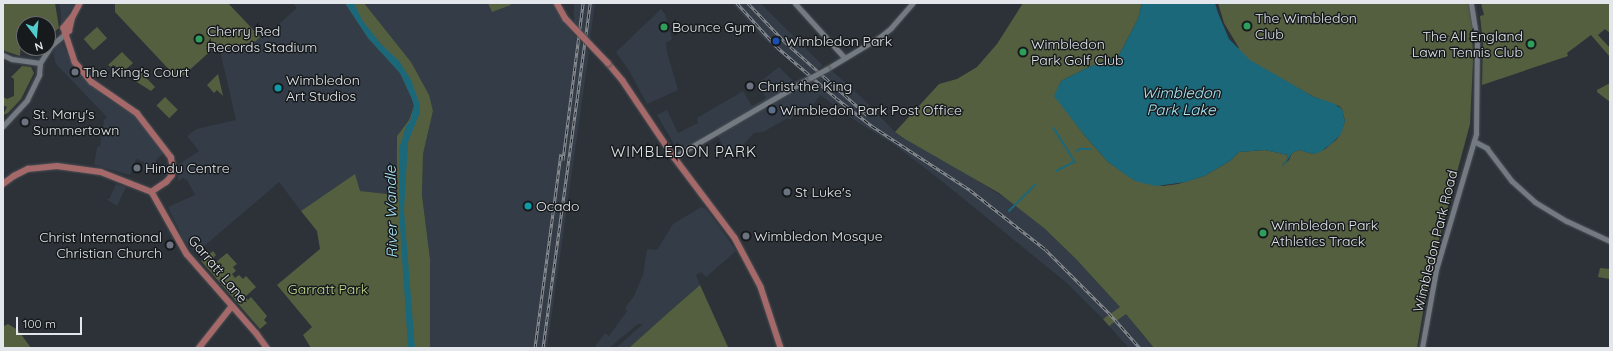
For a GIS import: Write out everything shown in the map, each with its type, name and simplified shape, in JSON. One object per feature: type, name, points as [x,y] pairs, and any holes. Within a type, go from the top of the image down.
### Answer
[{"type":"main road","points":[[3,184],[14,176],[28,169],[57,166],[101,172],[152,192],[167,182],[172,176],[174,169],[171,156],[137,113],[92,82],[75,62],[65,34],[69,31],[72,18],[80,3]]},
{"type":"main road","points":[[557,3],[566,19],[623,81],[674,157],[725,224],[741,249],[761,287],[781,348]]},
{"type":"main road","name":"Garratt Lane","points":[[152,192],[187,254],[257,334],[267,348]]},
{"type":"main road","points":[[200,348],[232,306]]},
{"type":"street","points":[[795,3],[819,32],[845,58]]},
{"type":"street","points":[[674,157],[868,45],[891,28],[913,3]]},
{"type":"street","name":"Wimbledon Park Road","points":[[1422,348],[1434,277],[1476,132],[1477,42],[1471,3]]},
{"type":"street","points":[[3,126],[24,104],[39,75],[40,63],[51,46],[65,34]]},
{"type":"street","points":[[3,55],[12,59],[40,63]]},
{"type":"street","points":[[1474,141],[1487,148],[1512,181],[1535,202],[1567,221],[1610,241]]},
{"type":"shaded area","points":[[59,3],[75,3],[61,26],[61,13]]},
{"type":"shaded area","points":[[293,3],[345,3],[368,38],[400,73],[414,106],[409,120],[397,136],[397,195],[359,191],[355,175],[301,211],[279,182],[196,253],[183,239],[168,207],[195,195],[187,180],[183,178],[178,181],[178,165],[199,151],[187,136],[196,129],[236,120],[220,51],[256,41],[260,37],[262,39],[297,8]]},
{"type":"shaded area","points":[[364,3],[554,3],[562,20],[589,52],[547,348],[430,348],[430,259],[422,195],[423,154],[433,111],[411,62]]},
{"type":"shaded area","points":[[574,3],[595,3],[590,40],[574,21]]},
{"type":"shaded area","points":[[732,3],[760,3],[823,66],[808,75],[813,81],[832,71],[860,96],[897,134],[957,168],[1015,204],[1044,228],[1076,259],[1120,307],[1103,319],[1068,284],[938,178],[893,144],[856,121],[820,95],[808,113],[802,109],[795,113],[790,120],[788,118],[763,132],[754,133],[742,146],[740,144],[727,155],[715,129],[682,151],[678,151],[657,115],[667,110],[678,133],[698,123],[697,118],[743,91],[752,106],[766,98],[757,84],[779,67],[794,82],[806,76],[762,37]]},
{"type":"shaded area","points":[[661,9],[665,14],[672,39],[666,43],[667,52],[678,90],[647,104],[630,72],[616,52]]},
{"type":"shaded area","points":[[62,42],[73,66],[86,81],[108,99],[132,113],[164,152],[156,160],[156,171],[142,170],[144,162],[136,159],[130,175],[94,165],[97,147],[100,146],[104,120],[107,117],[56,64],[54,56],[56,56],[56,47]]},
{"type":"shaded area","points":[[116,184],[126,187],[117,206],[106,199],[109,199]]},
{"type":"shaded area","points":[[701,207],[706,209],[736,251],[706,277],[701,272],[696,275],[700,285],[629,348],[616,348],[643,324],[638,324],[609,348],[594,348],[605,333],[609,336],[627,311],[625,308],[634,296],[643,275],[647,249],[657,250],[673,224]]},
{"type":"shaded area","points":[[1126,313],[1154,348],[1129,348],[1109,326]]},
{"type":"green space","points":[[3,3],[55,3],[59,28],[56,30],[56,16],[16,16],[16,55],[3,49]]},
{"type":"green space","name":"Cherry Red Records Stadium","points":[[115,3],[228,3],[260,37],[256,41],[220,51],[216,46],[183,76],[180,73],[176,77],[115,12]]},
{"type":"green space","name":"Garratt Park","points":[[345,3],[364,3],[411,62],[429,95],[433,111],[423,154],[422,195],[430,259],[430,348],[311,348],[303,335],[312,327],[277,285],[320,249],[317,231],[301,211],[355,174],[360,191],[397,195],[397,136],[409,120],[414,106],[400,73],[368,38]]},
{"type":"green space","points":[[488,3],[510,3],[511,5],[492,12]]},
{"type":"green space","points":[[1023,3],[1142,3],[1138,19],[1119,55],[1087,68],[1061,81],[1055,96],[1085,136],[1108,162],[1134,180],[1163,186],[1178,184],[1204,176],[1230,161],[1239,152],[1265,150],[1288,155],[1286,161],[1281,167],[1289,160],[1292,153],[1299,150],[1313,154],[1325,149],[1337,139],[1345,121],[1342,109],[1339,106],[1314,97],[1250,61],[1242,54],[1224,23],[1218,3],[1469,3],[1472,23],[1473,62],[1470,124],[1429,276],[1417,348],[1154,348],[1126,314],[1109,326],[1103,319],[1120,307],[1076,259],[1044,228],[999,193],[895,132],[939,84],[957,79],[977,67],[997,44]]},
{"type":"green space","name":"The All England Lawn Tennis Club","points":[[1481,3],[1610,3],[1610,33],[1605,29],[1598,35],[1610,48],[1610,57],[1591,35],[1567,53],[1568,56],[1482,85],[1483,43],[1480,16],[1484,15]]},
{"type":"green space","points":[[97,27],[107,38],[94,50],[84,39]]},
{"type":"green space","points":[[122,52],[133,63],[124,71],[113,65],[111,67],[108,65]]},
{"type":"green space","points":[[22,66],[31,67],[34,73],[21,99],[8,113],[3,115],[7,107],[3,105],[3,97],[7,99],[14,96],[14,79],[11,77]]},
{"type":"green space","points":[[140,71],[155,87],[151,91],[132,79]]},
{"type":"green space","points":[[218,74],[223,96],[217,90],[214,93],[207,85]]},
{"type":"green space","points":[[1610,83],[1610,102],[1597,92],[1597,90]]},
{"type":"green space","points":[[165,97],[178,110],[169,118],[157,105]]},
{"type":"green space","points":[[213,251],[216,255],[213,258],[216,262],[227,253],[237,264],[233,267],[236,271],[232,274],[235,278],[239,275],[243,279],[246,276],[256,287],[245,297],[248,300],[251,297],[267,316],[264,320],[267,323],[260,329],[201,261]]},
{"type":"green space","points":[[1600,268],[1610,269],[1610,279],[1598,277]]},
{"type":"green space","points":[[700,285],[728,347],[629,348],[668,313]]},
{"type":"green space","points":[[8,324],[18,330],[31,348],[3,348],[3,330],[4,326]]},
{"type":"water","points":[[345,3],[354,3],[362,20],[381,44],[399,61],[411,80],[420,105],[420,112],[408,142],[404,210],[415,348],[408,347],[399,211],[399,149],[414,106],[400,73],[368,38]]},
{"type":"water","name":"Wimbledon Park Lake","points":[[1142,3],[1215,3],[1229,39],[1250,60],[1314,97],[1333,103],[1342,109],[1345,121],[1341,134],[1320,152],[1313,154],[1299,150],[1292,153],[1286,163],[1281,167],[1286,161],[1288,155],[1265,150],[1239,152],[1230,161],[1204,176],[1186,182],[1156,186],[1138,182],[1130,178],[1108,162],[1085,136],[1054,96],[1061,81],[1087,68],[1119,55],[1138,19]]},
{"type":"waterway","points":[[1054,128],[1075,162],[1057,171]]},
{"type":"waterway","points":[[1077,151],[1080,149],[1091,149]]},
{"type":"waterway","points":[[1009,211],[1035,185]]},
{"type":"railway","points":[[563,160],[583,3]]},
{"type":"railway","points":[[543,348],[590,3]]},
{"type":"railway","points":[[737,3],[777,47],[836,98],[872,126],[970,190],[1045,249],[1109,313],[1140,348]]},
{"type":"railway","points":[[748,3],[784,41],[867,115]]},
{"type":"railway","points":[[535,348],[561,154]]},
{"type":"place","name":"The Wimbledon Club","points":[[1247,26]]},
{"type":"place","name":"Bounce Gym","points":[[664,27]]},
{"type":"place","name":"Cherry Red Records Stadium","points":[[199,39]]},
{"type":"place","name":"Wimbledon Park","points":[[776,41]]},
{"type":"place","name":"The All England Lawn Tennis Club","points":[[1531,44]]},
{"type":"place","name":"Wimbledon Park Golf Club","points":[[1023,52]]},
{"type":"place","name":"The King's Court","points":[[75,72]]},
{"type":"place","name":"Christ the King","points":[[750,86]]},
{"type":"place","name":"Wimbledon Art Studios","points":[[278,88]]},
{"type":"place","name":"Wimbledon Park Post Office","points":[[772,110]]},
{"type":"place","name":"St. Mary's Summertown","points":[[25,122]]},
{"type":"place","name":"Hindu Centre","points":[[137,168]]},
{"type":"place","name":"St Luke's","points":[[787,192]]},
{"type":"place","name":"Ocado","points":[[528,206]]},
{"type":"place","name":"Wimbledon Park Athletics Track","points":[[1263,233]]},
{"type":"place","name":"Wimbledon Mosque","points":[[746,236]]},
{"type":"place","name":"Christ International Christian Church","points":[[170,245]]},
{"type":"district","name":"WIMBLEDON PARK","points":[[684,152]]},
{"type":"water label","name":"River Wandle","points":[[391,212]]}]
